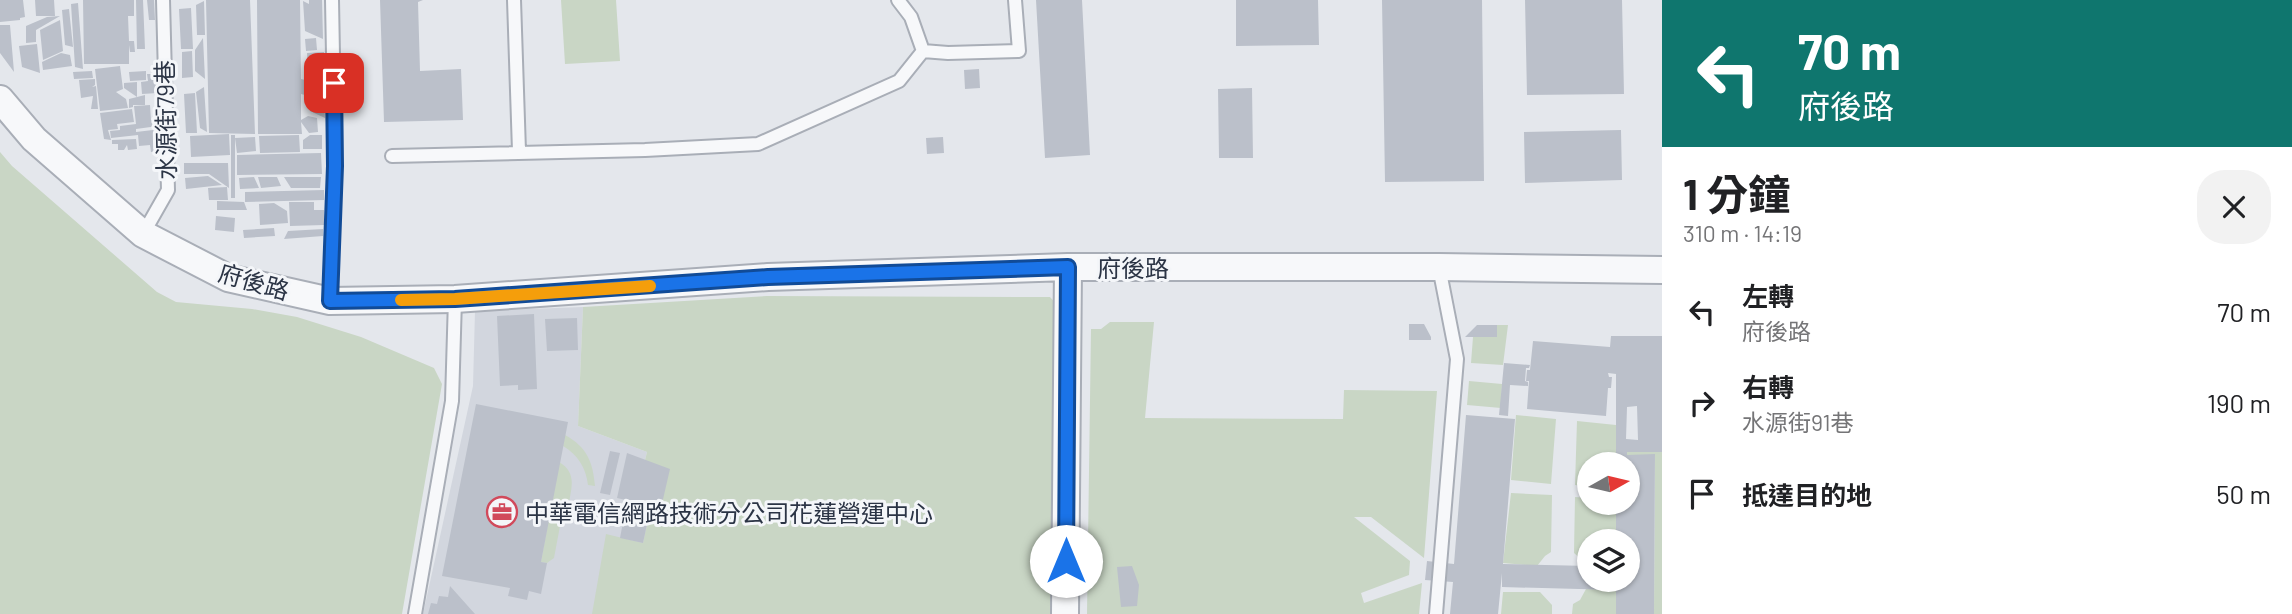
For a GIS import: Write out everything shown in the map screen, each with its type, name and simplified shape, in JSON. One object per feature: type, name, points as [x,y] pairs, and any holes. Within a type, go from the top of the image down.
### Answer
[{"type":"street","name":"府後路","points":[[0,99],[34,139],[143,234],[228,278],[330,301],[455,299],[768,277],[1068,267],[1662,270]]},
{"type":"street","points":[[1065,614],[1068,267]]},
{"type":"lane","name":"水源街79巷","points":[[143,234],[168,190],[163,0]]},
{"type":"lane","points":[[330,301],[335,166],[332,0]]},
{"type":"lane","points":[[514,0],[519,151]]},
{"type":"lane","points":[[898,0],[911,17],[923,51]]},
{"type":"lane","points":[[923,51],[1019,51],[1015,0]]},
{"type":"lane","points":[[392,156],[758,144],[899,81],[923,51]]},
{"type":"lane","points":[[1436,614],[1457,359],[1439,267]]},
{"type":"lane","points":[[415,614],[452,401],[455,299]]},
{"type":"shaded area","name":"中華電信網路技術分公司花蓮營運中心","points":[[583,307],[578,426],[647,452],[645,460],[670,469],[636,614],[423,614],[473,386],[475,311]]},
{"type":"green space","points":[[561,0],[616,0],[620,61],[565,64]]},
{"type":"green space","points":[[0,152],[12,166],[157,292],[176,302],[252,309],[297,317],[361,337],[434,368],[442,384],[402,614],[0,614]]},
{"type":"green space","points":[[767,296],[1050,297],[1058,306],[1061,614],[592,614],[606,534],[643,543],[651,506],[661,508],[645,460],[647,452],[578,426],[583,307]]},
{"type":"green space","points":[[1110,322],[1154,322],[1145,418],[1343,419],[1344,390],[1437,391],[1424,558],[1371,517],[1354,517],[1410,561],[1409,575],[1361,593],[1364,603],[1422,583],[1419,614],[1087,614],[1091,329],[1101,329]]},
{"type":"green space","points":[[1497,325],[1508,325],[1503,365],[1471,363],[1473,337],[1496,337]]},
{"type":"green space","points":[[1469,381],[1502,384],[1501,408],[1467,405]]},
{"type":"green space","points":[[1516,415],[1556,419],[1551,484],[1511,480]]},
{"type":"green space","points":[[1577,421],[1616,425],[1616,452],[1577,452],[1575,485]]},
{"type":"green space","points":[[565,435],[584,450],[593,470],[595,486],[588,485],[580,462],[563,446]]},
{"type":"green space","points":[[1640,452],[1662,452],[1662,614],[1654,614],[1655,455],[1640,455]]},
{"type":"green space","points":[[559,462],[569,471],[571,488],[568,508],[563,510],[554,558],[547,563],[541,562]]},
{"type":"green space","points":[[1511,493],[1552,495],[1551,552],[1537,566],[1503,563]]},
{"type":"green space","points":[[1575,497],[1577,515],[1616,515],[1616,529],[1577,529],[1577,556],[1574,553]]},
{"type":"green space","points":[[1503,592],[1540,592],[1552,605],[1552,614],[1501,614]]},
{"type":"green space","points":[[1584,592],[1616,592],[1616,614],[1572,614],[1573,604],[1580,600]]},
{"type":"building","points":[[0,0],[23,0],[25,17],[0,22]]},
{"type":"building","points":[[35,0],[54,0],[55,16],[36,16]]},
{"type":"building","points":[[83,0],[134,0],[134,16],[128,16],[129,41],[134,41],[135,52],[130,52],[129,45],[129,64],[84,64]]},
{"type":"building","points":[[136,0],[143,0],[145,49],[137,49]]},
{"type":"building","points":[[147,0],[154,0],[155,20],[149,20]]},
{"type":"building","points":[[206,0],[250,0],[255,134],[209,133]]},
{"type":"building","points":[[257,0],[300,0],[301,79],[323,84],[325,118],[310,111],[309,96],[301,94],[301,120],[308,116],[317,118],[318,132],[309,133],[301,122],[302,134],[258,134]]},
{"type":"building","points":[[309,0],[322,0],[323,39],[305,31],[303,1],[309,4]]},
{"type":"building","points":[[380,0],[423,0],[418,2],[420,71],[461,69],[463,120],[384,122]]},
{"type":"building","points":[[1036,0],[1082,0],[1090,155],[1045,158]]},
{"type":"building","points":[[1236,0],[1318,0],[1319,45],[1236,46]]},
{"type":"building","points":[[1382,0],[1482,0],[1484,181],[1385,182]]},
{"type":"building","points":[[1525,0],[1622,0],[1624,94],[1527,95]]},
{"type":"building","points":[[204,1],[205,35],[197,35],[196,5]]},
{"type":"building","points":[[78,3],[83,69],[75,67],[71,4]]},
{"type":"building","points":[[191,8],[193,49],[181,49],[179,9]]},
{"type":"building","points":[[69,9],[73,47],[65,45],[62,10]]},
{"type":"building","points":[[60,16],[36,30],[36,42],[26,43],[26,26],[47,17]]},
{"type":"building","points":[[60,20],[63,51],[43,60],[40,30]]},
{"type":"building","points":[[0,25],[10,25],[14,72],[0,53]]},
{"type":"building","points":[[203,38],[205,79],[195,71],[195,50]]},
{"type":"building","points":[[316,38],[317,50],[306,51],[305,39]]},
{"type":"building","points":[[37,44],[40,73],[22,67],[19,46]]},
{"type":"building","points":[[192,51],[193,77],[182,78],[182,52]]},
{"type":"building","points":[[324,52],[324,81],[308,77],[307,53]]},
{"type":"building","points":[[61,53],[70,55],[72,66],[43,70],[42,62]]},
{"type":"building","points":[[120,66],[123,89],[116,92],[126,99],[128,108],[100,111],[95,69]]},
{"type":"building","points":[[979,69],[980,88],[965,89],[964,70]]},
{"type":"building","points":[[92,71],[93,78],[74,79],[73,72]]},
{"type":"building","points":[[146,71],[146,80],[130,81],[129,72]]},
{"type":"building","points":[[147,74],[156,74],[158,93],[142,94],[141,82],[148,81]]},
{"type":"building","points":[[95,79],[95,85],[92,87],[96,86],[98,109],[91,109],[93,96],[81,98],[79,80]]},
{"type":"building","points":[[137,82],[137,97],[124,88],[124,83]]},
{"type":"building","points":[[204,87],[207,132],[200,128],[196,92]]},
{"type":"building","points":[[1252,88],[1253,158],[1219,158],[1218,89]]},
{"type":"building","points":[[195,93],[197,133],[186,133],[184,94]]},
{"type":"building","points":[[145,95],[145,105],[133,105],[129,108],[129,99]]},
{"type":"building","points":[[150,105],[151,120],[158,120],[158,126],[136,129],[136,132],[153,130],[158,135],[160,151],[151,152],[150,145],[139,146],[138,135],[111,138],[110,131],[120,130],[120,126],[136,124],[134,106]]},
{"type":"building","points":[[132,109],[134,122],[117,124],[118,129],[108,130],[111,140],[104,139],[100,113]]},
{"type":"building","points":[[1621,130],[1622,180],[1525,183],[1524,132]]},
{"type":"building","points":[[229,134],[230,155],[191,157],[190,136]]},
{"type":"building","points":[[231,135],[235,135],[235,198],[231,198]]},
{"type":"building","points":[[299,135],[300,152],[260,153],[259,136]]},
{"type":"building","points":[[310,135],[322,135],[322,149],[303,149],[303,140]]},
{"type":"building","points":[[255,137],[256,151],[237,153],[235,138]]},
{"type":"building","points":[[943,137],[944,153],[927,154],[926,138]]},
{"type":"building","points":[[136,139],[137,149],[128,150],[127,145],[124,150],[118,150],[118,144],[112,144],[112,140]]},
{"type":"building","points":[[321,153],[322,174],[237,175],[237,155]]},
{"type":"building","points":[[184,163],[228,163],[229,188],[209,174],[184,174]]},
{"type":"building","points":[[208,176],[222,185],[186,189],[185,178]]},
{"type":"building","points":[[254,177],[259,188],[240,189],[239,178]]},
{"type":"building","points":[[258,177],[277,177],[281,186],[261,188]]},
{"type":"building","points":[[284,177],[321,177],[320,188],[291,188]]},
{"type":"building","points":[[227,187],[228,200],[209,200],[208,188]]},
{"type":"building","points":[[324,190],[324,200],[245,202],[245,192]]},
{"type":"building","points":[[217,201],[244,202],[247,210],[217,210]]},
{"type":"building","points":[[289,202],[314,202],[314,210],[324,210],[324,225],[290,226]]},
{"type":"building","points":[[274,203],[287,211],[288,223],[260,225],[259,204]]},
{"type":"building","points":[[216,216],[235,218],[234,232],[215,230]]},
{"type":"building","points":[[274,228],[275,236],[244,238],[243,230]]},
{"type":"building","points":[[323,229],[323,236],[284,239],[288,231]]},
{"type":"building","points":[[534,314],[537,389],[518,390],[518,385],[500,386],[497,316]]},
{"type":"building","points":[[577,318],[578,350],[547,351],[545,319]]},
{"type":"building","points":[[1409,324],[1424,324],[1431,340],[1409,340]]},
{"type":"building","points":[[1477,325],[1497,325],[1497,337],[1465,337]]},
{"type":"building","points":[[1611,336],[1662,336],[1662,452],[1616,452],[1616,374],[1608,373],[1609,377],[1612,377],[1611,388],[1608,388],[1606,416],[1527,409],[1529,381],[1526,381],[1533,341],[1610,347]],"holes":[[[1637,406],[1638,440],[1626,439],[1627,407]]]},
{"type":"building","points":[[1504,363],[1530,365],[1526,368],[1525,381],[1528,386],[1510,385],[1508,416],[1499,415]]},
{"type":"building","name":"中華電信網路技術分公司花蓮營運中心","points":[[476,404],[568,422],[541,562],[547,563],[541,594],[529,591],[527,600],[508,596],[510,588],[442,576]]},
{"type":"building","points":[[1466,415],[1515,419],[1503,564],[1577,566],[1577,589],[1502,587],[1502,573],[1498,614],[1450,614],[1453,582],[1425,580],[1427,561],[1454,564]]},
{"type":"building","points":[[610,451],[620,453],[610,495],[600,493]]},
{"type":"building","points":[[627,453],[670,469],[661,508],[651,506],[643,543],[620,538],[624,517],[630,518],[634,502],[617,498]]},
{"type":"building","points":[[1655,454],[1654,614],[1616,614],[1616,592],[1640,592],[1640,529],[1616,529],[1616,515],[1640,515],[1640,455]]},
{"type":"building","points":[[1132,566],[1139,585],[1137,606],[1121,607],[1117,567]]},
{"type":"building","points":[[450,586],[475,614],[428,614],[431,603],[437,604],[439,596],[448,597]]},
{"type":"slow traffic","points":[[401,300],[650,286]]},
{"type":"place","name":"中華電信網路技術分公司花蓮營運中心","points":[[502,512]]},
{"type":"route","points":[[334,83],[335,166],[330,301],[455,299],[768,277],[1068,267],[1066,561]]}]
